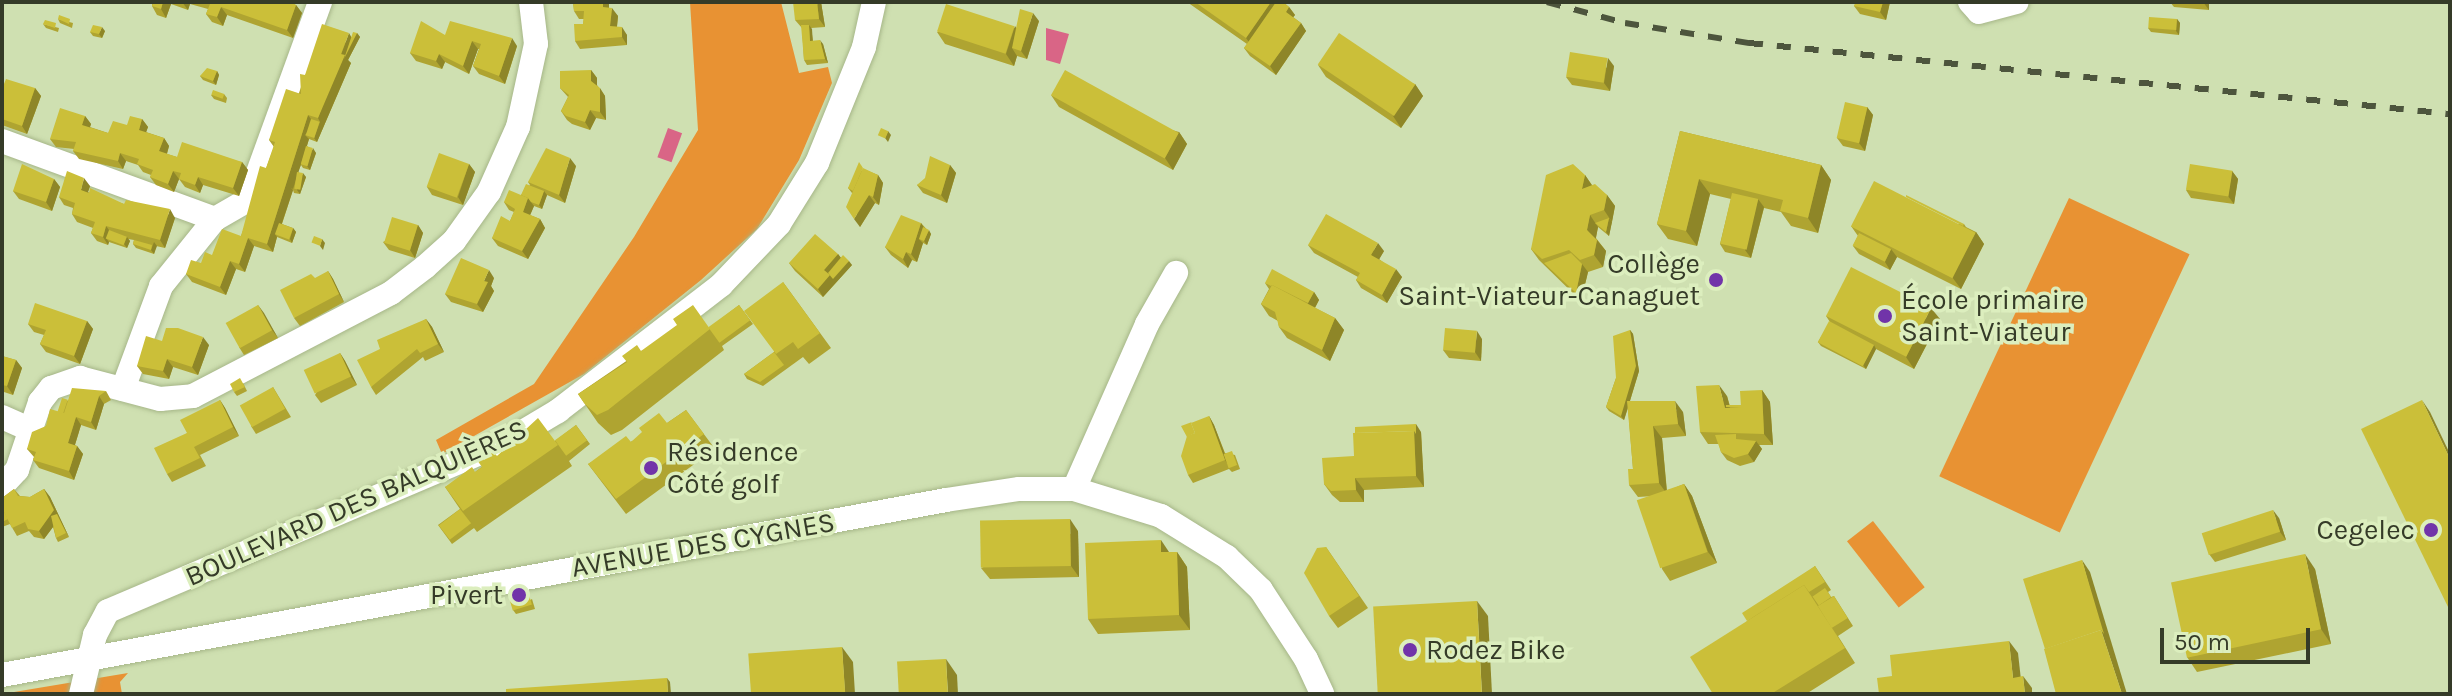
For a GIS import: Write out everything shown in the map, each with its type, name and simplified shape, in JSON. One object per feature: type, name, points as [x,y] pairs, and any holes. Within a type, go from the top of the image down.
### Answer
[{"type":"street","points":[[123,389],[161,286],[215,219],[248,200],[320,2]]},
{"type":"street","points":[[2,486],[17,470],[40,402],[65,382],[80,378],[160,399],[193,396],[391,293],[454,241],[489,192],[518,127],[536,44],[531,2]]},
{"type":"street","name":"BOULEVARD DES BALQUIÈRES","points":[[81,694],[95,635],[108,611],[506,442],[558,411],[721,285],[779,224],[817,163],[864,47],[874,2]]},
{"type":"street","points":[[1970,2],[1979,12],[2017,2]]},
{"type":"street","points":[[2,141],[215,219]]},
{"type":"street","points":[[1074,489],[1147,324],[1176,273]]},
{"type":"street","points":[[2,417],[31,430]]},
{"type":"street","name":"AVENUE DES CYGNES","points":[[2,675],[946,500],[1019,489],[1074,489],[1161,516],[1227,557],[1261,590],[1306,659],[1322,694]]},
{"type":"shaded area","points":[[690,2],[781,2],[799,73],[828,67],[832,83],[799,160],[757,229],[701,280],[584,374],[442,454],[436,440],[534,384],[634,237],[698,130]]},
{"type":"shaded area","points":[[1046,28],[1069,34],[1060,64],[1046,60]]},
{"type":"shaded area","points":[[668,128],[682,133],[671,162],[657,157]]},
{"type":"shaded area","points":[[2069,198],[2190,254],[2060,532],[1939,476]]},
{"type":"shaded area","points":[[1873,521],[1925,587],[1899,608],[1847,541]]},
{"type":"shaded area","points":[[128,673],[120,682],[122,694],[2,694]]},
{"type":"building","points":[[153,2],[163,2],[161,9],[152,6]]},
{"type":"building","points":[[204,2],[289,2],[296,5],[287,30],[221,7],[217,17],[206,14],[210,4]]},
{"type":"building","points":[[573,2],[603,2],[603,7],[612,8],[610,26],[622,27],[622,37],[575,41],[574,24],[583,24],[584,11],[574,11]]},
{"type":"building","points":[[793,2],[817,2],[819,19],[795,20]]},
{"type":"building","points":[[1195,2],[1271,2],[1246,38]]},
{"type":"building","points":[[1276,2],[1283,2],[1289,7],[1286,12],[1301,23],[1270,66],[1244,48]]},
{"type":"building","points":[[1856,2],[1883,2],[1880,12],[1854,6]]},
{"type":"building","points":[[946,4],[1014,26],[1006,54],[937,32]]},
{"type":"building","points":[[1020,9],[1033,13],[1021,51],[1012,48]]},
{"type":"building","points":[[59,15],[70,19],[69,24],[58,19]]},
{"type":"building","points":[[2149,17],[2177,19],[2176,30],[2148,28]]},
{"type":"building","points":[[45,20],[56,23],[55,28],[43,24]]},
{"type":"building","points":[[421,21],[445,35],[450,21],[512,38],[499,76],[473,66],[481,44],[472,41],[463,66],[439,54],[436,61],[410,53]]},
{"type":"building","points":[[322,24],[349,33],[341,54],[345,55],[318,118],[308,115],[267,244],[248,238],[239,264],[230,261],[220,287],[186,274],[191,260],[201,263],[205,252],[212,255],[222,229],[241,236],[260,166],[266,168],[275,142],[269,140],[286,89],[301,94],[300,74],[305,75]]},
{"type":"building","points":[[93,25],[102,27],[99,34],[90,32]]},
{"type":"building","points":[[801,25],[809,25],[810,41],[820,40],[825,59],[804,60]]},
{"type":"building","points":[[353,32],[357,33],[344,59]]},
{"type":"building","points":[[1339,33],[1415,84],[1394,116],[1318,65]]},
{"type":"building","points":[[1570,52],[1608,58],[1604,83],[1566,77]]},
{"type":"building","points":[[207,68],[217,71],[213,81],[200,76]]},
{"type":"building","points":[[591,70],[591,81],[600,88],[600,112],[590,110],[585,122],[566,116],[561,111],[569,95],[560,88],[560,71]]},
{"type":"building","points":[[1065,70],[1179,133],[1165,158],[1051,95]]},
{"type":"building","points":[[6,79],[35,88],[22,126],[2,119],[2,89]]},
{"type":"building","points":[[213,90],[224,94],[223,99],[211,95]]},
{"type":"building","points":[[1845,102],[1867,107],[1859,143],[1837,138]]},
{"type":"building","points":[[60,108],[85,116],[82,125],[108,133],[113,121],[127,125],[130,116],[142,119],[139,130],[164,138],[159,151],[177,157],[182,142],[242,162],[233,188],[198,177],[195,185],[179,179],[181,173],[173,171],[168,184],[150,177],[153,170],[137,164],[139,159],[120,153],[118,161],[73,151],[76,142],[50,139]]},
{"type":"building","points":[[311,119],[320,122],[314,138],[306,135]]},
{"type":"building","points":[[881,128],[888,131],[885,138],[878,135]]},
{"type":"building","points":[[1680,131],[1821,165],[1808,218],[1780,211],[1783,200],[1699,179],[1686,231],[1657,224]]},
{"type":"building","points":[[306,146],[313,148],[307,166],[301,164]]},
{"type":"building","points":[[546,148],[570,158],[559,195],[528,182]]},
{"type":"building","points":[[439,153],[469,164],[457,198],[427,187]]},
{"type":"building","points":[[930,156],[950,165],[941,195],[917,185],[925,178]]},
{"type":"building","points":[[859,162],[863,168],[853,191],[848,188]]},
{"type":"building","points":[[22,164],[54,179],[46,202],[13,191]]},
{"type":"building","points":[[1573,164],[1585,175],[1582,189],[1595,184],[1607,195],[1604,210],[1590,215],[1587,230],[1597,240],[1594,255],[1580,260],[1569,250],[1542,259],[1531,249],[1546,175]]},
{"type":"building","points":[[2190,164],[2232,171],[2228,196],[2186,190]]},
{"type":"building","points":[[863,168],[878,175],[873,197],[869,195],[854,219],[846,207]]},
{"type":"building","points":[[67,171],[84,178],[81,190],[89,193],[90,188],[124,204],[126,200],[170,209],[160,240],[106,226],[103,237],[91,233],[95,222],[72,214],[75,203],[59,197]]},
{"type":"building","points":[[297,172],[303,173],[300,190],[294,189]]},
{"type":"building","points":[[1874,181],[1976,233],[1952,278],[1851,226]]},
{"type":"building","points":[[526,184],[544,191],[539,205],[521,195]]},
{"type":"building","points":[[509,190],[528,198],[523,212],[540,219],[522,251],[492,238],[501,216],[510,221],[515,209],[504,202]]},
{"type":"building","points":[[1732,193],[1758,199],[1747,250],[1720,244]]},
{"type":"building","points":[[1906,197],[1964,224],[1963,226]]},
{"type":"building","points":[[1326,214],[1378,243],[1371,255],[1396,269],[1382,295],[1356,280],[1360,273],[1308,245]]},
{"type":"building","points":[[901,215],[921,223],[911,254],[906,252],[903,259],[885,247]]},
{"type":"building","points":[[392,217],[418,225],[410,251],[384,243]]},
{"type":"building","points":[[1609,218],[1606,232],[1595,223]]},
{"type":"building","points":[[279,223],[293,228],[289,239],[275,234]]},
{"type":"building","points":[[923,227],[929,230],[924,241],[919,239]]},
{"type":"building","points":[[109,230],[127,237],[124,245],[106,238]]},
{"type":"building","points":[[1859,233],[1891,249],[1885,262],[1853,245]]},
{"type":"building","points":[[815,234],[838,254],[824,270],[830,275],[818,289],[789,263]]},
{"type":"building","points":[[314,236],[322,239],[320,246],[311,243]]},
{"type":"building","points":[[134,240],[152,245],[151,250],[133,244]]},
{"type":"building","points":[[1571,253],[1582,264],[1576,293],[1544,263]]},
{"type":"building","points":[[843,255],[849,261],[833,279],[828,273]]},
{"type":"building","points":[[461,258],[489,270],[484,281],[488,282],[477,304],[445,294]]},
{"type":"building","points":[[1851,267],[1931,308],[1906,357],[1826,316]]},
{"type":"building","points":[[1272,269],[1314,292],[1308,303],[1265,283]]},
{"type":"building","points":[[328,271],[339,294],[294,318],[280,290],[311,274],[315,278]]},
{"type":"building","name":"Résidence Côté golf","points":[[783,282],[820,333],[798,349],[793,342],[776,354],[744,311]]},
{"type":"building","points":[[1272,285],[1335,318],[1322,350],[1279,327],[1275,312],[1261,304]]},
{"type":"building","points":[[35,303],[87,321],[74,356],[40,344],[46,330],[28,324]]},
{"type":"building","points":[[258,305],[272,330],[240,348],[226,323]]},
{"type":"building","points":[[693,305],[710,329],[608,410],[597,415],[584,403],[578,394],[627,362],[622,356],[637,345],[641,351],[677,325],[673,319]]},
{"type":"building","points":[[739,305],[750,320],[719,343],[708,327]]},
{"type":"building","points":[[426,319],[438,344],[420,353],[417,349],[371,387],[357,360],[380,349],[377,340]]},
{"type":"building","points":[[1829,321],[1874,345],[1863,366],[1818,342]]},
{"type":"building","points":[[166,328],[178,328],[203,337],[192,367],[167,359],[163,371],[137,366],[146,336],[162,341]]},
{"type":"building","points":[[1445,328],[1477,331],[1475,353],[1443,350]]},
{"type":"building","points":[[1630,330],[1636,366],[1621,416],[1606,407],[1616,378],[1613,336]]},
{"type":"building","points":[[774,352],[784,365],[760,382],[744,374]]},
{"type":"building","points":[[340,353],[351,377],[315,393],[304,370]]},
{"type":"building","points":[[2,356],[16,360],[7,386],[2,385]]},
{"type":"building","points":[[240,378],[245,387],[234,392],[230,384]]},
{"type":"building","points":[[1719,385],[1725,408],[1741,407],[1740,391],[1762,390],[1764,434],[1700,432],[1696,386]]},
{"type":"building","points":[[273,387],[285,409],[252,427],[240,405]]},
{"type":"building","points":[[72,388],[106,391],[99,396],[91,422],[76,417],[68,443],[77,446],[69,471],[33,460],[36,452],[27,449],[32,432],[46,426],[50,409],[64,413]]},
{"type":"building","points":[[62,398],[68,400],[63,414],[57,412]]},
{"type":"building","points":[[220,400],[233,427],[194,447],[200,458],[167,474],[154,448],[187,433],[180,420]]},
{"type":"building","name":"Cegelec","points":[[2422,400],[2450,459],[2450,611],[2361,429]]},
{"type":"building","points":[[1627,401],[1675,401],[1678,424],[1653,426],[1659,483],[1629,485],[1628,469],[1633,469]]},
{"type":"building","points":[[686,410],[704,434],[616,499],[588,464],[626,436],[631,442],[642,432],[639,428],[659,413],[667,423]]},
{"type":"building","points":[[1209,416],[1225,460],[1188,475],[1181,456],[1187,436],[1195,433],[1191,423]]},
{"type":"building","points":[[538,418],[558,445],[463,511],[445,487],[472,467],[475,472],[482,467],[477,460],[491,449],[497,456]]},
{"type":"building","points":[[1192,422],[1195,433],[1187,437],[1181,426]]},
{"type":"building","points":[[1416,424],[1416,434],[1414,431],[1355,433],[1355,427]]},
{"type":"building","points":[[576,425],[587,440],[566,456],[555,440]]},
{"type":"building","points":[[1414,431],[1416,476],[1355,478],[1356,490],[1331,491],[1324,484],[1322,458],[1354,456],[1353,433]]},
{"type":"building","points":[[1736,434],[1736,439],[1756,441],[1748,454],[1734,458],[1721,452],[1715,435]]},
{"type":"building","points":[[1232,451],[1237,465],[1229,468],[1224,454]]},
{"type":"building","points":[[1684,484],[1707,552],[1660,568],[1637,500]]},
{"type":"building","points":[[14,489],[18,496],[30,497],[44,489],[54,510],[39,531],[28,529],[25,522],[12,528],[2,508],[2,498]]},
{"type":"building","points":[[2,508],[8,519],[2,522]]},
{"type":"building","points":[[460,509],[471,523],[450,540],[439,526]]},
{"type":"building","points":[[2273,510],[2280,532],[2209,555],[2202,533]]},
{"type":"building","points":[[57,514],[66,533],[56,538],[51,516]]},
{"type":"building","points":[[1070,519],[1071,566],[981,568],[980,521]]},
{"type":"building","points":[[1161,540],[1161,552],[1177,552],[1179,615],[1088,619],[1085,543]]},
{"type":"building","points":[[1326,547],[1359,596],[1329,616],[1304,573],[1317,548]]},
{"type":"building","points":[[2305,554],[2321,629],[2187,658],[2171,582]]},
{"type":"building","points":[[2082,560],[2104,634],[2101,630],[2045,649],[2023,579]]},
{"type":"building","points":[[1815,566],[1825,582],[1809,592],[1804,585],[1747,621],[1742,613]]},
{"type":"building","points":[[1804,585],[1845,648],[1771,694],[1713,694],[1690,657]]},
{"type":"building","points":[[1825,588],[1831,597],[1819,606],[1813,596]]},
{"type":"building","points":[[529,595],[532,605],[513,610],[510,601]]},
{"type":"building","points":[[1834,596],[1848,618],[1832,628],[1818,606]]},
{"type":"building","points":[[1477,601],[1482,694],[1378,694],[1373,606]]},
{"type":"building","points":[[2101,630],[2122,694],[2056,694],[2044,649]]},
{"type":"building","points":[[2009,641],[2013,678],[2023,676],[2025,694],[1879,694],[1877,678],[1892,676],[1890,655]]},
{"type":"building","points":[[842,647],[845,694],[751,694],[748,654]]},
{"type":"building","points":[[946,659],[948,694],[899,694],[897,662]]},
{"type":"building","points":[[667,678],[668,694],[506,694],[506,689]]},
{"type":"railway","points":[[1547,2],[1625,23],[1749,43],[2450,114]]},
{"type":"place","name":"Collège Saint-Viateur-Canaguet","points":[[1716,280]]},
{"type":"place","name":"École primaire Saint-Viateur","points":[[1885,316]]},
{"type":"place","name":"Résidence Côté golf","points":[[651,468]]},
{"type":"place","name":"Cegelec","points":[[2431,530]]},
{"type":"place","name":"Pivert","points":[[519,595]]},
{"type":"place","name":"Rodez Bike","points":[[1410,650]]}]
